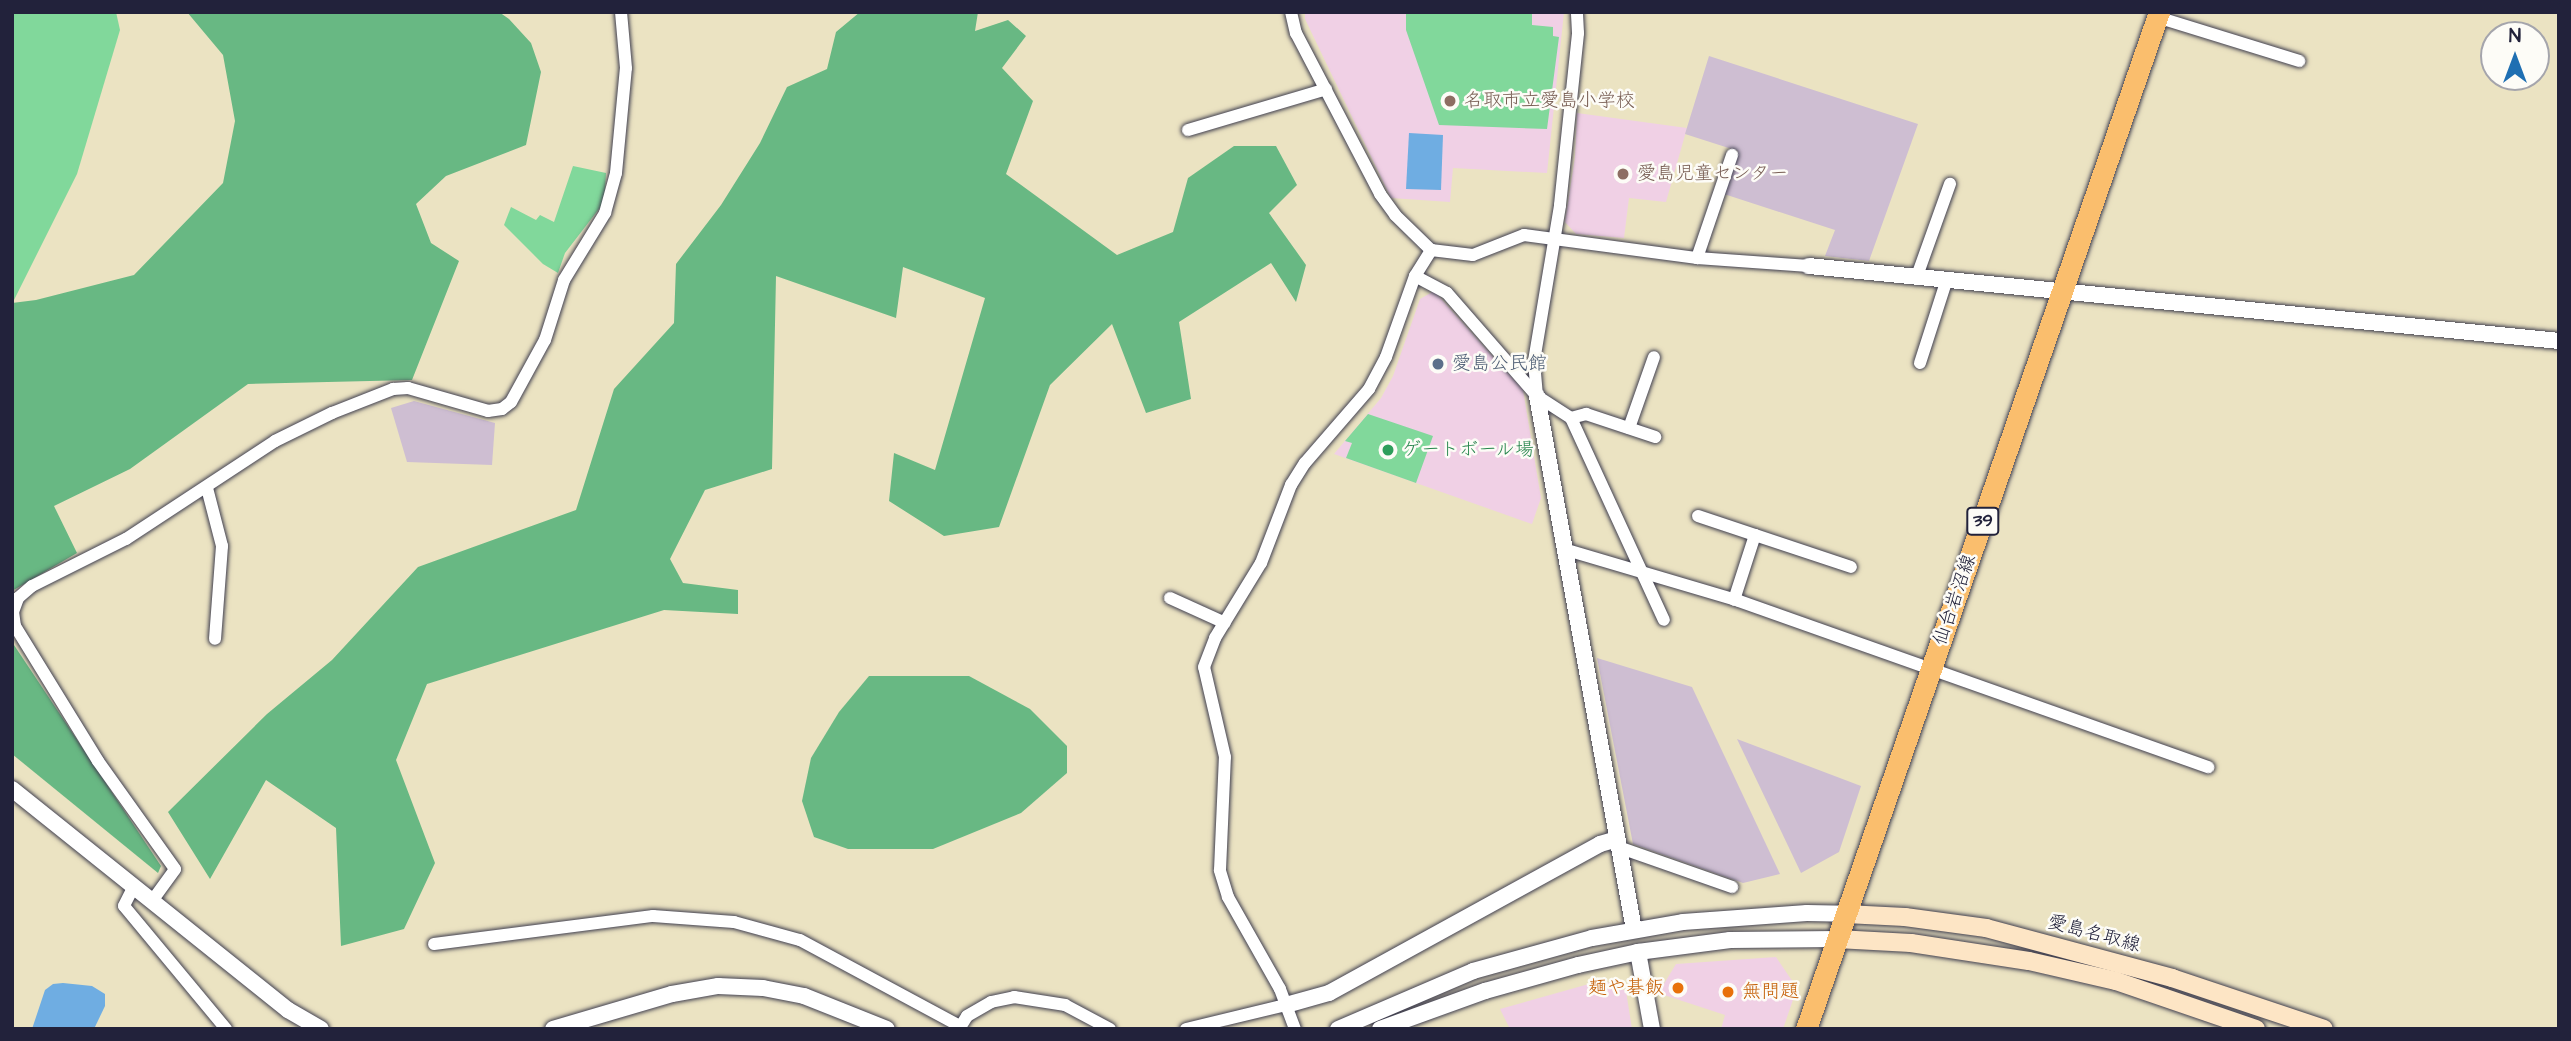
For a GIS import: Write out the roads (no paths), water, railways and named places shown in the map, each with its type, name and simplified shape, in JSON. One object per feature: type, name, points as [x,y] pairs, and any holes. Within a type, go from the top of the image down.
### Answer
[{"type":"main road","name":"仙台岩沼線","points":[[1806,1029],[2158,15]]},
{"type":"main road","name":"愛島名取線","points":[[1846,914],[1905,917],[1986,928],[2160,974],[2325,1029]]},
{"type":"main road","name":"愛島名取線","points":[[1838,939],[1911,943],[2029,961],[2116,981],[2256,1029]]},
{"type":"street","points":[[152,901],[175,869],[98,761],[15,626],[13,612],[18,598],[32,586],[126,539],[275,441],[393,389],[408,388],[488,411],[502,410],[511,402],[545,341],[564,280],[606,213],[616,173],[626,68],[621,12]]},
{"type":"street","points":[[1291,12],[1296,33],[1380,194],[1395,215],[1431,250],[1473,255],[1524,235],[1697,258],[2063,290],[2559,341]]},
{"type":"street","points":[[1577,12],[1578,33],[1554,238],[1534,361],[1537,396],[1634,930]]},
{"type":"street","points":[[2158,15],[2299,61]]},
{"type":"street","points":[[1188,130],[1326,89]]},
{"type":"street","points":[[1697,258],[1731,155]]},
{"type":"street","points":[[1917,276],[1950,184]]},
{"type":"street","points":[[1295,1029],[1286,1005],[1228,897],[1220,870],[1225,757],[1204,667],[1225,623],[1261,563],[1291,485],[1305,463],[1366,394],[1385,357],[1415,276],[1431,250]]},
{"type":"street","points":[[1415,276],[1447,293],[1537,396],[1571,418],[1664,620]]},
{"type":"street","points":[[1920,363],[1947,279]]},
{"type":"street","points":[[1629,428],[1654,357]]},
{"type":"street","points":[[1571,418],[1586,414],[1655,437]]},
{"type":"street","points":[[207,488],[222,546],[215,639]]},
{"type":"street","points":[[1698,516],[1851,567]]},
{"type":"street","points":[[1734,600],[1755,535]]},
{"type":"street","points":[[1567,550],[1734,600],[2208,767]]},
{"type":"street","points":[[1170,598],[1225,623]]},
{"type":"street","points":[[12,789],[288,1010],[321,1029]]},
{"type":"street","points":[[1186,1029],[1329,993],[1600,844],[1618,843],[1732,887]]},
{"type":"street","points":[[134,886],[124,906],[226,1029]]},
{"type":"street","points":[[1338,1029],[1446,981],[1494,964],[1592,938],[1734,917],[1846,914]]},
{"type":"street","points":[[434,944],[653,916],[734,922],[800,940],[960,1028],[968,1016],[990,1002],[1014,997],[1065,1005],[1110,1029]]},
{"type":"street","points":[[1380,1029],[1485,991],[1580,964],[1638,952],[1730,940],[1838,939]]},
{"type":"street","points":[[1638,952],[1652,1029]]},
{"type":"street","points":[[553,1029],[672,994],[739,986],[804,996],[887,1029]]},
{"type":"water","points":[[1409,133],[1443,135],[1441,190],[1406,189]]},
{"type":"water","points":[[53,984],[92,986],[105,994],[105,1006],[94,1029],[32,1029],[45,990]]},
{"type":"place","name":"名取市立愛島小学校","points":[[1450,101]]},
{"type":"place","name":"愛島児童センター","points":[[1623,174]]},
{"type":"place","name":"愛島公民館","points":[[1438,364]]},
{"type":"place","name":"ゲートボール場","points":[[1388,450]]},
{"type":"place","name":"麺や碁飯","points":[[1678,988]]},
{"type":"place","name":"無問題","points":[[1728,992]]}]
